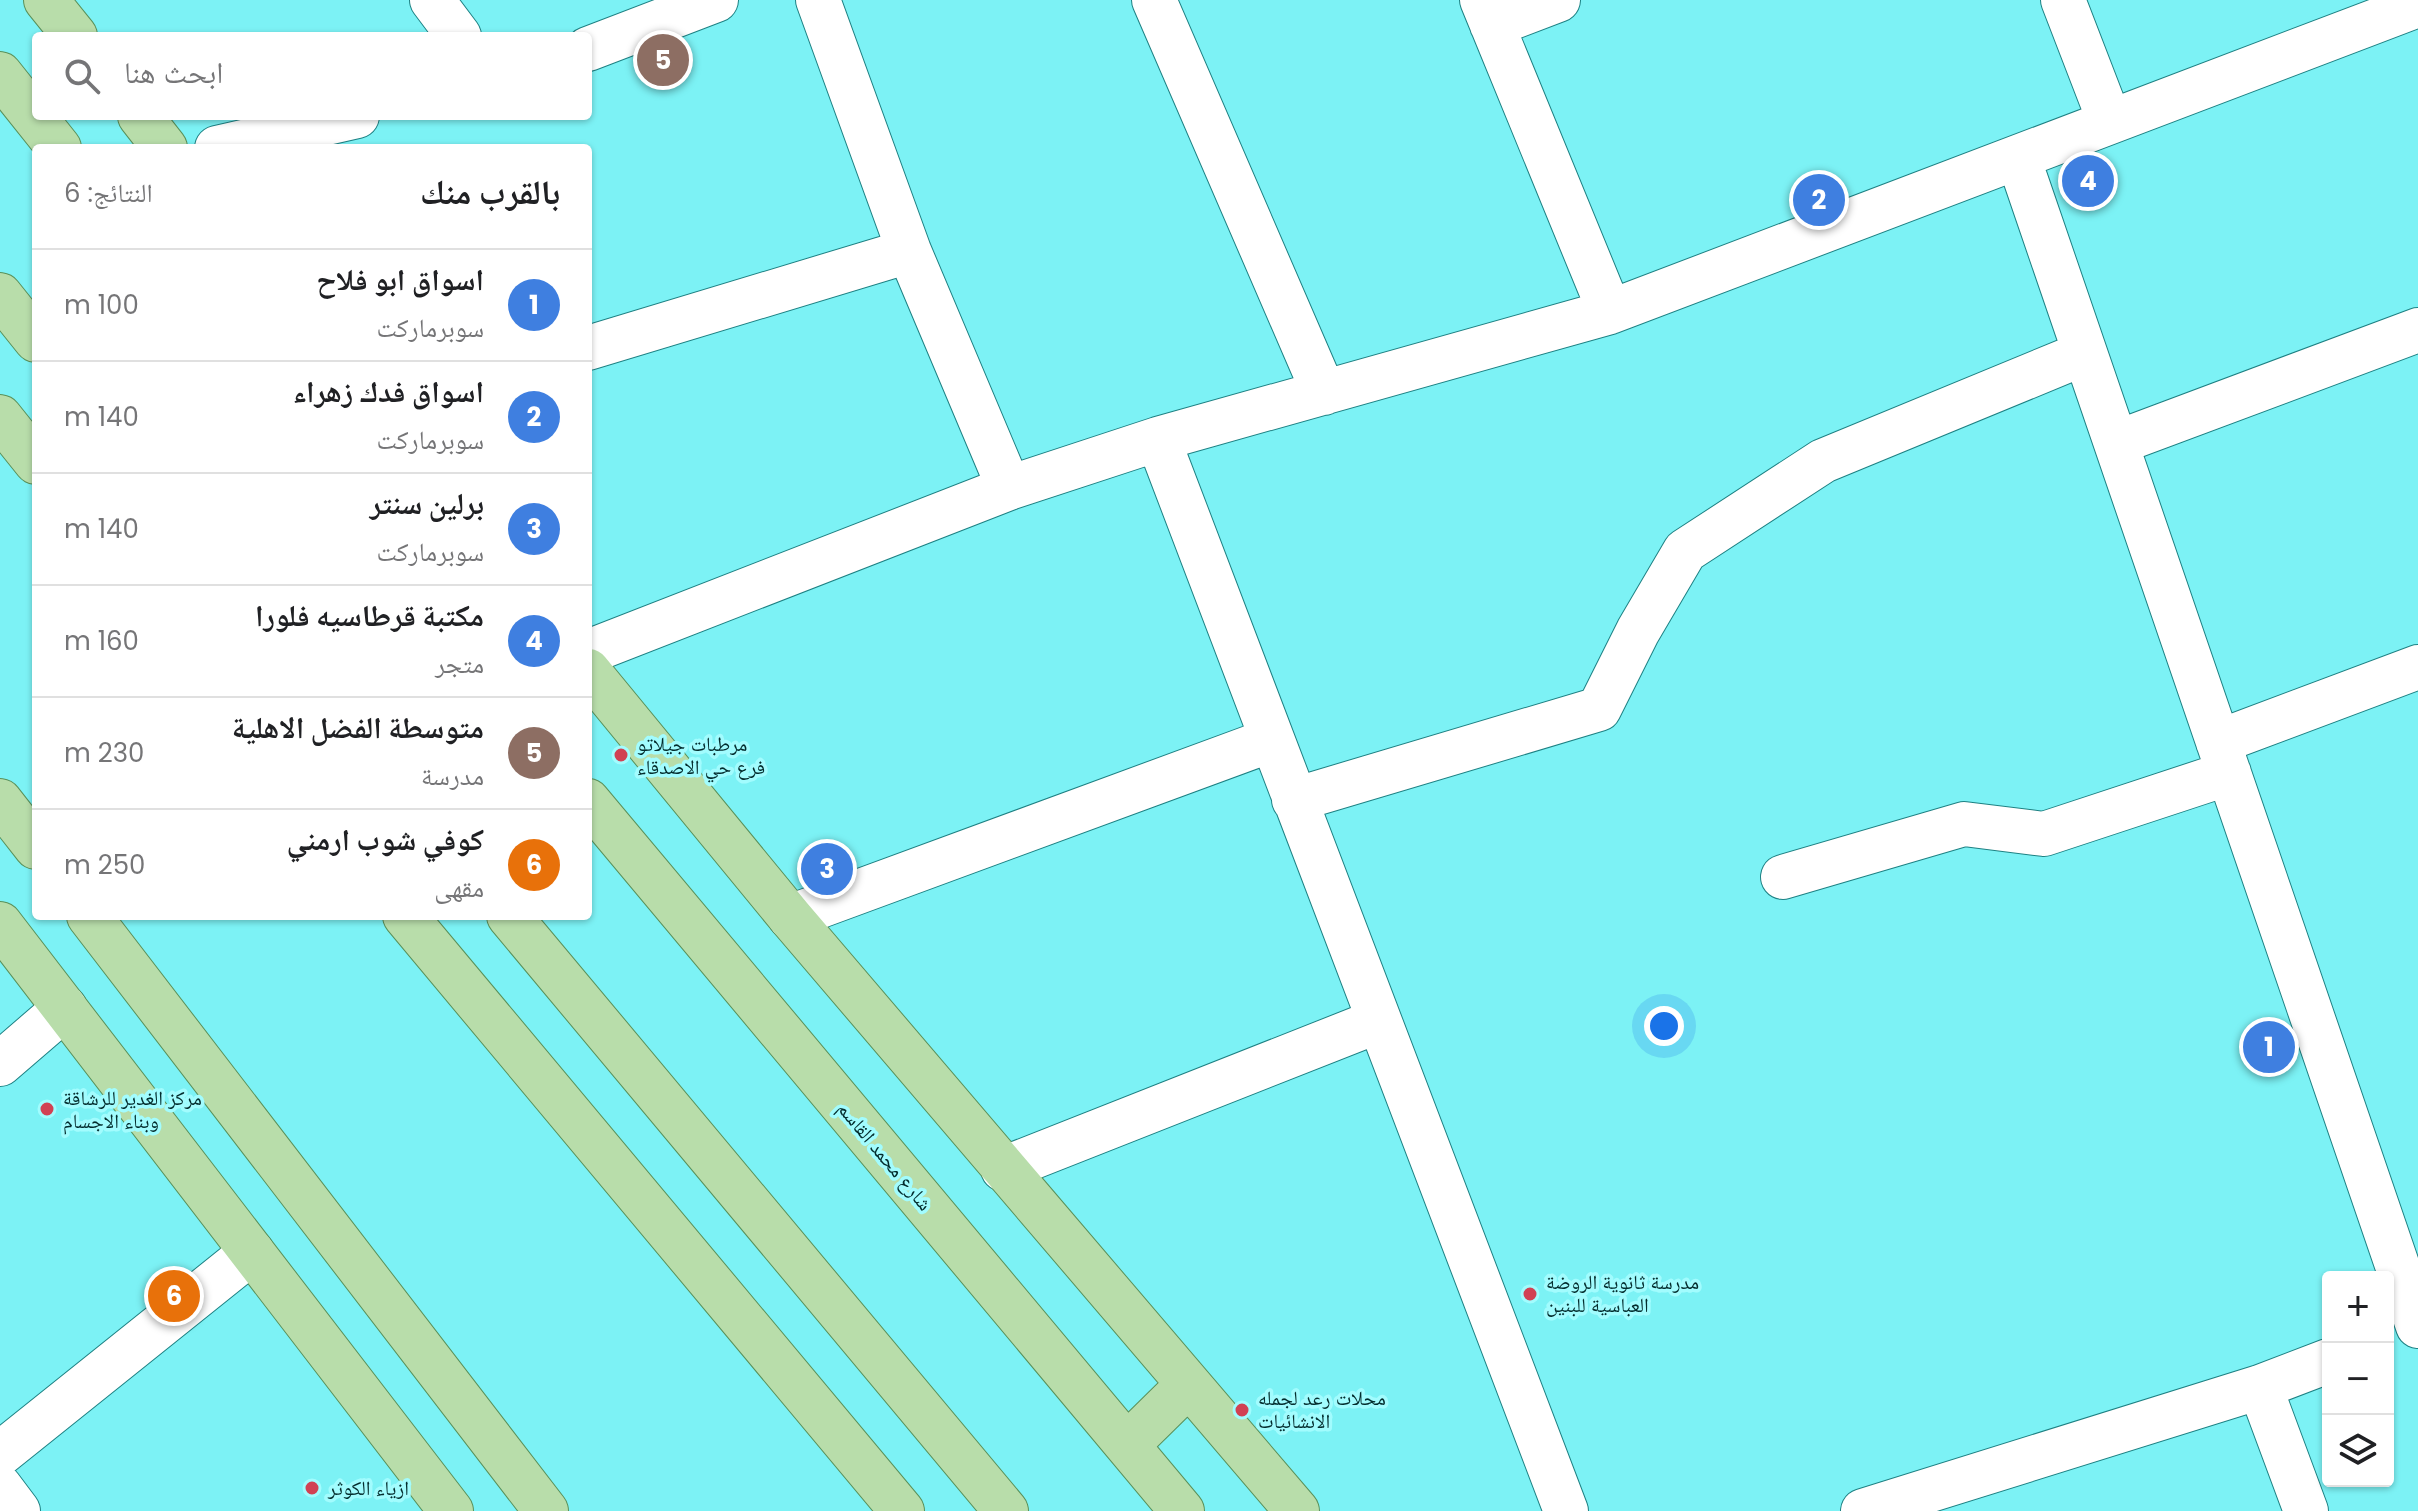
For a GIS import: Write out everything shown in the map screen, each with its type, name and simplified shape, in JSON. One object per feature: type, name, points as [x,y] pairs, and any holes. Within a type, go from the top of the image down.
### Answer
[{"type":"main road","points":[[46,0],[72,32]]},
{"type":"main road","points":[[0,74],[32,114]]},
{"type":"main road","points":[[37,120],[56,144]]},
{"type":"main road","points":[[143,120],[162,144]]},
{"type":"main road","points":[[0,295],[32,335]]},
{"type":"main road","points":[[0,417],[32,457]]},
{"type":"main road","points":[[592,676],[790,917],[1297,1511]]},
{"type":"main road","points":[[0,801],[32,842]]},
{"type":"main road","name":"شارع محمد القاسم","points":[[592,806],[1182,1511]]},
{"type":"main road","points":[[92,920],[546,1511]]},
{"type":"main road","points":[[408,920],[902,1511]]},
{"type":"main road","points":[[512,920],[1006,1511]]},
{"type":"main road","points":[[0,924],[451,1511]]},
{"type":"main road","points":[[1127,1445],[1188,1385]]},
{"type":"street","points":[[432,0],[456,32]]},
{"type":"street","points":[[592,47],[716,0]]},
{"type":"street","points":[[818,0],[909,251],[1009,488]]},
{"type":"street","points":[[1154,0],[1324,393]]},
{"type":"street","points":[[1558,0],[1487,12],[1610,312]]},
{"type":"street","points":[[2063,0],[2110,122]]},
{"type":"street","points":[[592,650],[1009,488],[1158,439],[1610,312],[2110,122],[2392,8]]},
{"type":"street","points":[[234,144],[340,120]]},
{"type":"street","points":[[2018,157],[2418,1326],[2394,1336]]},
{"type":"street","points":[[592,347],[909,251]]},
{"type":"street","points":[[2116,443],[2418,330]]},
{"type":"street","points":[[1294,800],[1599,709],[1638,631],[1685,551],[1823,461],[2085,353]]},
{"type":"street","points":[[1158,439],[1566,1511]]},
{"type":"street","points":[[1783,877],[1964,824],[2044,834],[2224,758],[2418,667]]},
{"type":"street","points":[[790,917],[1271,740]]},
{"type":"street","points":[[0,1064],[65,1008]]},
{"type":"street","points":[[1003,1169],[1378,1021]]},
{"type":"street","points":[[0,1454],[252,1252]]},
{"type":"street","points":[[1863,1511],[2260,1387],[2322,1363]]},
{"type":"street","points":[[2260,1387],[2306,1511]]},
{"type":"street","points":[[0,1487],[18,1511]]},
{"type":"place","name":"متوسطة الفضل الاهلية","points":[[663,60]]},
{"type":"place","name":"مكتبة قرطاسيه فلورا","points":[[2088,181]]},
{"type":"place","name":"اسواق فدك زهراء","points":[[1819,200]]},
{"type":"place","name":"مرطبات جيلاتو فرع حي الاصدقاء","points":[[621,755]]},
{"type":"place","name":"برلين سنتر","points":[[827,869]]},
{"type":"place","name":"اسواق ابو فلاح","points":[[2269,1047]]},
{"type":"place","name":"مركز الغدير للرشاقة وبناء الاجسام","points":[[47,1109]]},
{"type":"place","name":"مدرسة ثانوية الروضة العباسية للبنين","points":[[1530,1294]]},
{"type":"place","name":"كوفي شوب ارمني","points":[[174,1296]]},
{"type":"place","name":"محلات رعد لجمله الانشائيات","points":[[1242,1410]]},
{"type":"place","name":"ازياء الكوثر","points":[[312,1488]]}]
